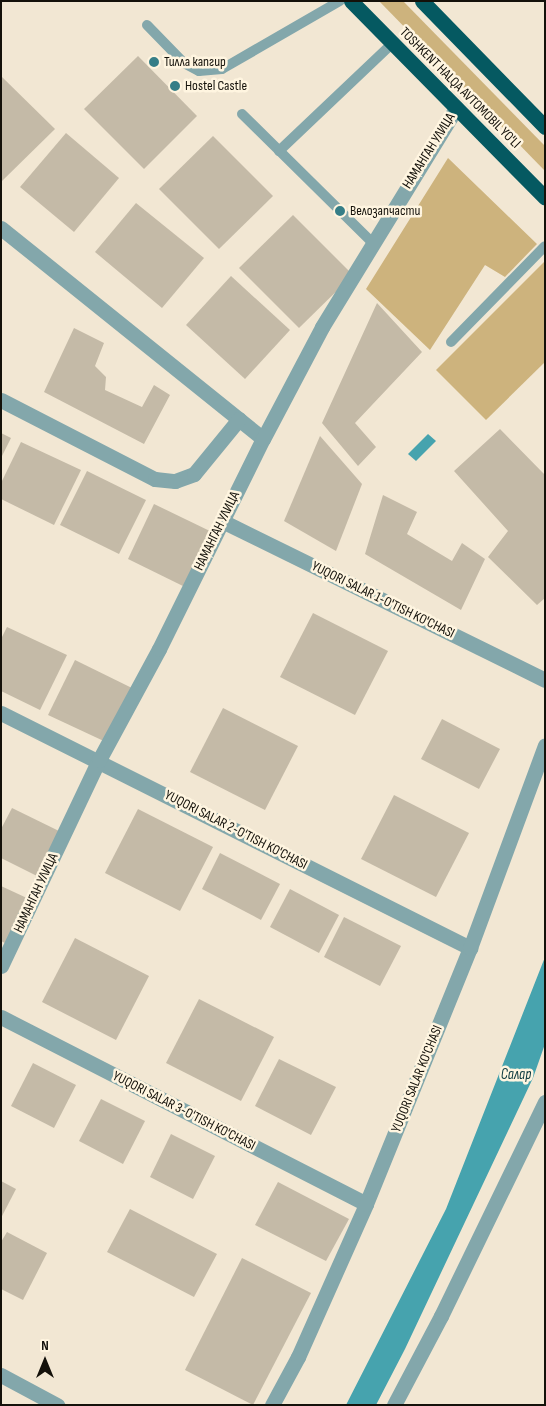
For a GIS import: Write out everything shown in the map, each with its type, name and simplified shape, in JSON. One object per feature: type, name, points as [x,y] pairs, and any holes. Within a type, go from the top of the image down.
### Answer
[{"type":"highway","name":"TOSHKENT HALQA AVTOMOBIL YO'LI","points":[[351,1],[545,198]]},
{"type":"highway","points":[[422,1],[545,127]]},
{"type":"street","name":"НАМАНГАН УЛИЦА","points":[[1,966],[99,760],[159,649],[263,438],[322,327],[456,108]]},
{"type":"street","points":[[1,228],[263,438]]},
{"type":"street","points":[[1,400],[155,479],[175,481],[194,474],[239,419]]},
{"type":"street","name":"YUQORI SALAR 1-O'TISH KO'CHASI","points":[[222,521],[545,680]]},
{"type":"street","name":"YUQORI SALAR 2-O'TISH KO'CHASI","points":[[1,713],[99,760],[470,948]]},
{"type":"street","name":"YUQORI SALAR KO'CHASI","points":[[272,1405],[298,1357],[366,1204],[470,948],[545,745]]},
{"type":"street","name":"YUQORI SALAR 3-O'TISH KO'CHASI","points":[[1,1017],[366,1204]]},
{"type":"street","points":[[394,1405],[545,1102]]},
{"type":"street","points":[[1,1375],[57,1405]]},
{"type":"lane","points":[[147,24],[184,63],[199,72],[222,69],[340,1]]},
{"type":"lane","points":[[279,151],[392,43]]},
{"type":"lane","points":[[242,114],[373,243]]},
{"type":"lane","points":[[451,342],[545,246]]},
{"type":"shaded area","points":[[379,1],[403,1],[545,146],[545,171]]},
{"type":"shaded area","points":[[448,158],[537,244],[505,277],[485,265],[430,350],[366,289]]},
{"type":"shaded area","points":[[545,261],[545,362],[486,420],[436,370]]},
{"type":"water","points":[[428,434],[436,441],[416,461],[408,454]]},
{"type":"water","name":"Салар","points":[[545,957],[545,1044],[533,1078],[405,1349],[376,1405],[346,1405],[446,1209]]},
{"type":"building","points":[[138,56],[197,116],[144,169],[84,109]]},
{"type":"building","points":[[1,76],[55,129],[1,182]]},
{"type":"building","points":[[66,133],[119,178],[74,232],[20,187]]},
{"type":"building","points":[[213,136],[273,196],[219,249],[159,189]]},
{"type":"building","points":[[136,203],[204,258],[162,308],[95,252]]},
{"type":"building","points":[[293,215],[353,275],[299,328],[239,268]]},
{"type":"building","points":[[231,276],[290,330],[245,379],[186,325]]},
{"type":"building","points":[[377,303],[422,352],[355,423],[376,447],[358,466],[322,423]]},
{"type":"building","points":[[74,328],[104,343],[95,366],[106,377],[105,390],[142,407],[154,385],[170,395],[144,444],[44,392]]},
{"type":"building","points":[[500,429],[545,475],[545,598],[537,605],[488,557],[508,531],[454,471]]},
{"type":"building","points":[[1,433],[11,438],[1,458]]},
{"type":"building","points":[[320,436],[362,484],[336,551],[284,521]]},
{"type":"building","points":[[21,442],[81,470],[54,525],[1,499],[1,483]]},
{"type":"building","points":[[87,471],[146,500],[119,554],[60,525]]},
{"type":"building","points":[[383,495],[417,512],[407,534],[452,561],[462,543],[485,559],[461,610],[365,554]]},
{"type":"building","points":[[154,504],[214,533],[187,588],[128,559]]},
{"type":"building","points":[[313,613],[388,651],[355,715],[280,677]]},
{"type":"building","points":[[7,627],[67,655],[40,710],[1,691],[1,639]]},
{"type":"building","points":[[75,660],[134,689],[108,743],[48,715]]},
{"type":"building","points":[[223,708],[298,746],[265,810],[190,772]]},
{"type":"building","points":[[442,719],[500,749],[479,789],[421,759]]},
{"type":"building","points":[[394,795],[469,833],[436,897],[361,859]]},
{"type":"building","points":[[12,808],[59,831],[37,876],[1,858],[1,829]]},
{"type":"building","points":[[138,809],[213,847],[180,911],[105,873]]},
{"type":"building","points":[[220,853],[280,884],[261,920],[202,889]]},
{"type":"building","points":[[1,886],[29,899],[7,944],[1,941]]},
{"type":"building","points":[[290,889],[339,915],[319,953],[270,927]]},
{"type":"building","points":[[344,917],[401,946],[380,986],[324,957]]},
{"type":"building","points":[[75,938],[149,976],[116,1040],[42,1002]]},
{"type":"building","points":[[199,999],[274,1037],[241,1101],[166,1063]]},
{"type":"building","points":[[279,1059],[336,1087],[311,1135],[255,1106]]},
{"type":"building","points":[[33,1063],[76,1085],[54,1128],[11,1106]]},
{"type":"building","points":[[101,1099],[145,1121],[123,1164],[79,1141]]},
{"type":"building","points":[[171,1134],[215,1156],[193,1199],[150,1177]]},
{"type":"building","points":[[1,1181],[16,1189],[1,1218]]},
{"type":"building","points":[[278,1182],[349,1219],[326,1261],[255,1225]]},
{"type":"building","points":[[130,1209],[217,1254],[194,1297],[107,1252]]},
{"type":"building","points":[[7,1232],[47,1253],[23,1300],[1,1289],[1,1242]]},
{"type":"building","points":[[242,1258],[311,1293],[253,1405],[185,1370]]},
{"type":"place","name":"Тилла капгир","points":[[154,62]]},
{"type":"place","name":"Hostel Castle","points":[[175,86]]},
{"type":"place","name":"Велозапчасти","points":[[340,211]]}]
